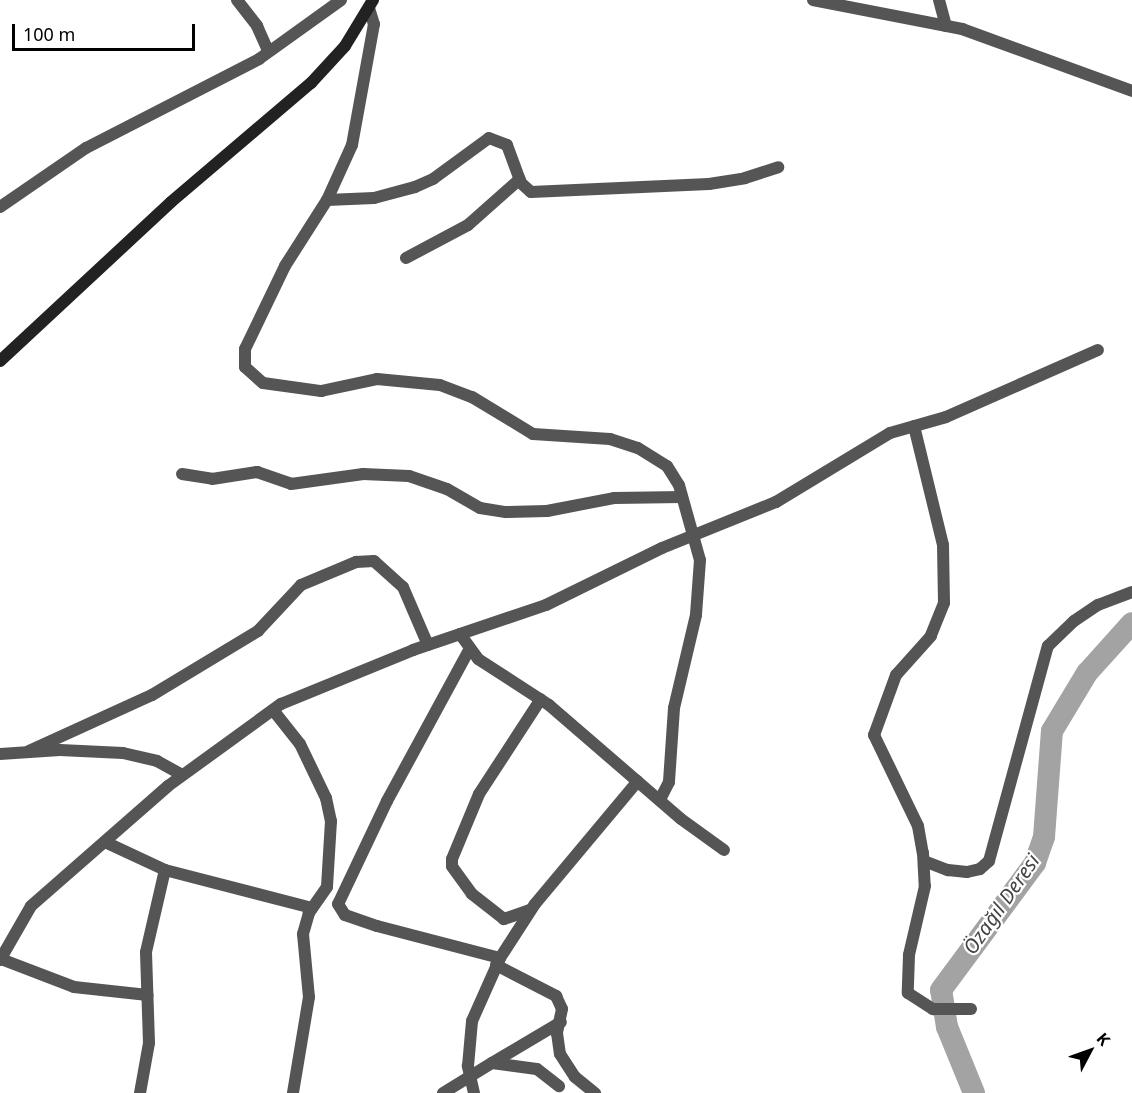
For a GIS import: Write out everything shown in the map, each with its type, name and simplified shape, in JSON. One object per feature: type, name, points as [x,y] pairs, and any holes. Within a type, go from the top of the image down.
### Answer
[{"type":"street","points":[[237,0],[257,26],[268,51]]},
{"type":"street","points":[[0,207],[86,148],[268,51],[341,0]]},
{"type":"street","points":[[813,0],[946,26],[1037,54],[1078,73],[1132,91]]},
{"type":"street","points":[[939,0],[946,26]]},
{"type":"street","points":[[371,4],[374,24],[356,130],[327,200],[289,258],[245,349],[245,367],[256,380],[321,391],[377,379],[440,385],[472,397],[533,434],[595,436],[638,448],[667,466],[682,497],[695,535],[700,560],[697,606],[677,687],[669,782],[660,800]]},
{"type":"street","points":[[0,361],[171,202],[311,83],[345,46],[371,4]]},
{"type":"street","points":[[327,200],[374,198],[425,183],[489,138],[496,138],[507,145],[520,179],[531,192],[709,184],[778,167]]},
{"type":"street","points":[[406,258],[482,215],[520,179]]},
{"type":"street","points":[[148,995],[74,987],[0,960],[31,906],[183,775],[273,710],[306,691],[428,645],[546,605],[695,535],[776,502],[890,432],[946,417],[1098,350]]},
{"type":"street","points":[[914,426],[943,545],[946,591],[936,628],[896,675],[873,730],[878,746],[918,826],[924,861],[926,886],[909,955],[908,993],[933,1009],[971,1009]]},
{"type":"street","points":[[182,474],[212,479],[257,472],[291,484],[363,474],[409,476],[447,489],[480,508],[506,512],[548,511],[614,498],[682,497]]},
{"type":"street","points":[[29,751],[178,679],[258,631],[301,585],[356,562],[374,561],[403,587],[428,645]]},
{"type":"street","points":[[924,861],[948,870],[967,872],[980,869],[989,861],[1048,646],[1056,635],[1090,610],[1132,592]]},
{"type":"street","points":[[460,634],[469,650],[541,699],[660,800],[724,850]]},
{"type":"street","points":[[469,650],[387,801],[338,904],[345,915],[498,962],[556,996],[562,1009],[557,1040],[565,1065],[595,1093]]},
{"type":"street","points":[[531,909],[504,919],[472,894],[452,866],[452,859],[479,794],[541,699]]},
{"type":"street","points":[[273,710],[300,744],[330,812],[327,887],[312,908],[303,934],[309,978],[307,1024],[293,1093]]},
{"type":"street","points":[[0,754],[29,751],[123,753],[157,761],[183,775]]},
{"type":"street","points":[[474,1093],[470,1075],[472,1021],[498,962],[531,909],[639,781]]},
{"type":"street","points":[[105,842],[165,870],[312,908]]},
{"type":"street","points":[[140,1093],[148,1043],[146,952],[165,870]]},
{"type":"street","points":[[443,1093],[561,1022]]},
{"type":"street","points":[[492,1063],[537,1069],[559,1086]]},
{"type":"waterway","name":"Özağıl Deresi","points":[[974,1093],[947,1027],[941,990],[1035,863],[1044,837],[1052,731],[1087,673],[1132,623]]}]
